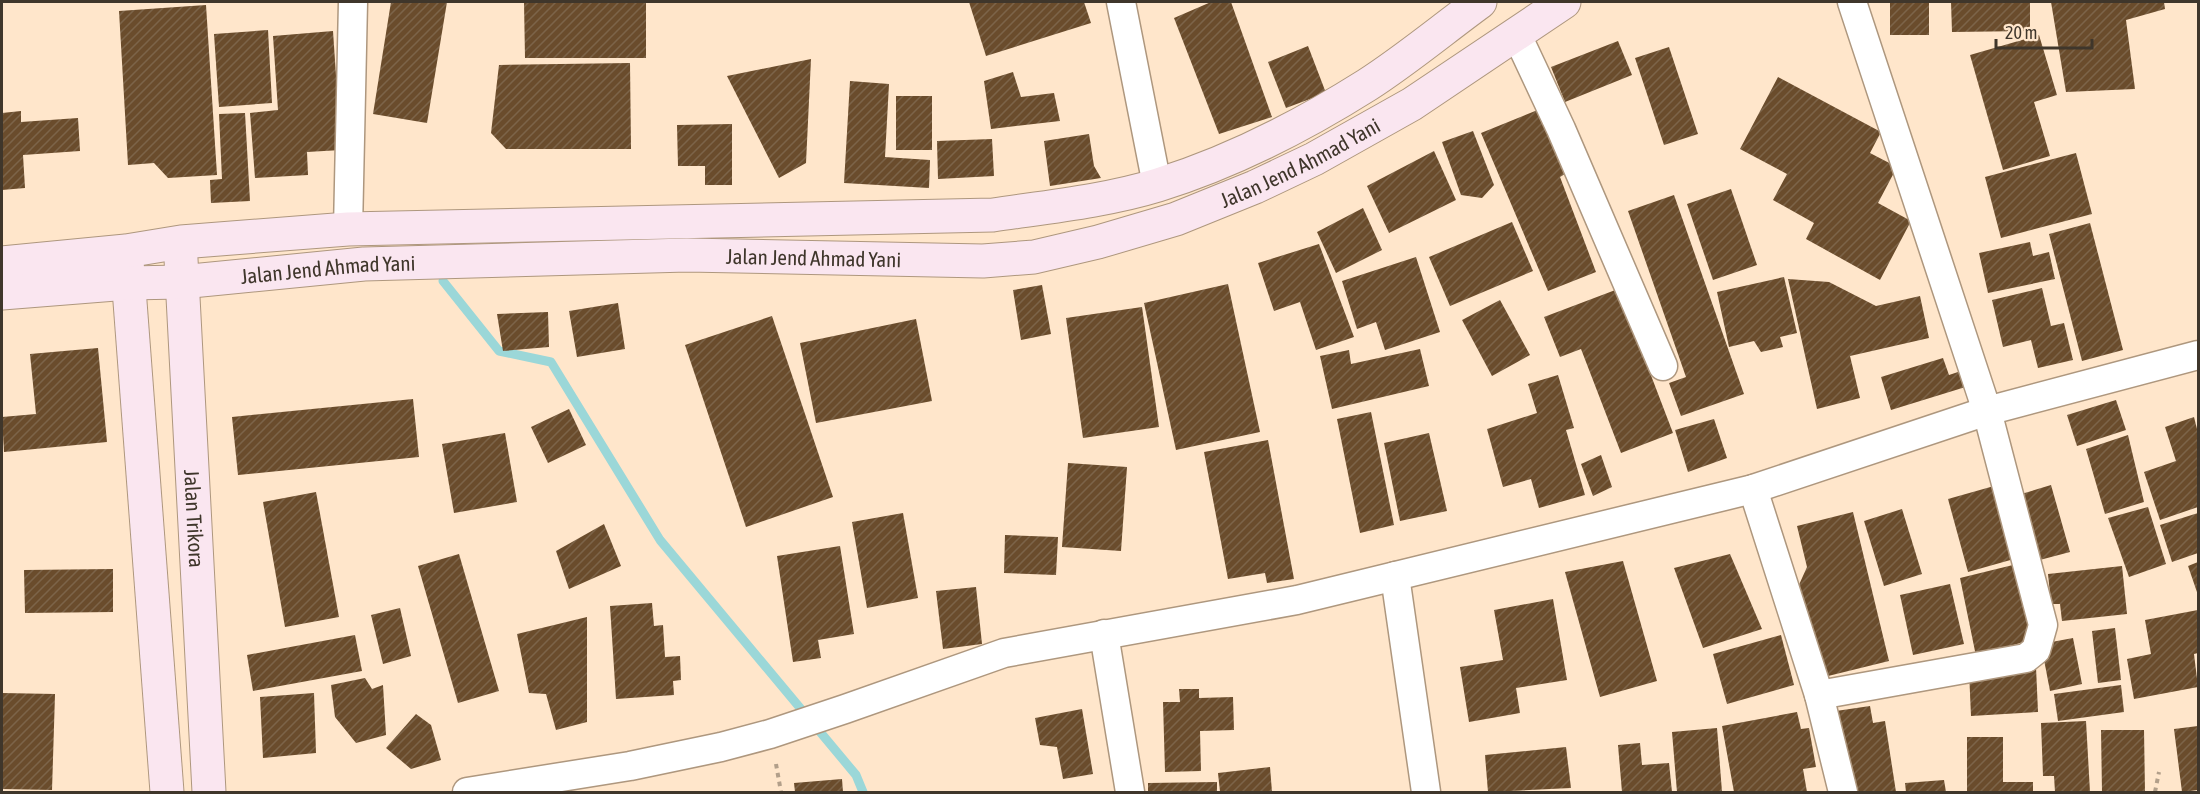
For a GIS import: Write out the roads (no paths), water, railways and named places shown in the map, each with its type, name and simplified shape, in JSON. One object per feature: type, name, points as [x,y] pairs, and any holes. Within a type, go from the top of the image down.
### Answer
[{"type":"main road","name":"Jalan Jend Ahmad Yani","points":[[2,263],[126,251],[181,242],[348,229],[993,215],[1157,185],[1236,156],[1293,128],[1368,84],[1480,2]]},
{"type":"main road","name":"Jalan Jend Ahmad Yani","points":[[2,294],[128,283],[182,282],[400,263],[687,255],[983,261],[1034,257],[1098,242],[1176,219],[1255,187],[1314,159],[1413,104],[1564,2]]},
{"type":"main road","name":"Jalan Trikora","points":[[181,242],[209,792]]},
{"type":"main road","points":[[126,251],[167,792]]},
{"type":"street","points":[[348,229],[353,2]]},
{"type":"street","points":[[1121,2],[1157,185]]},
{"type":"street","points":[[1819,695],[2026,657],[2036,650],[2043,625],[1987,411],[1852,2]]},
{"type":"street","points":[[1516,33],[1562,129],[1663,366]]},
{"type":"street","points":[[467,792],[630,766],[721,747],[846,710],[1004,653],[1297,600],[1753,489],[1987,411],[2199,355]]},
{"type":"street","points":[[1753,489],[1819,695],[1843,792]]},
{"type":"street","points":[[1395,576],[1426,792]]},
{"type":"street","points":[[1104,634],[1130,792]]},
{"type":"waterway","points":[[443,281],[499,351],[551,362],[660,540],[856,775],[863,792]]}]
